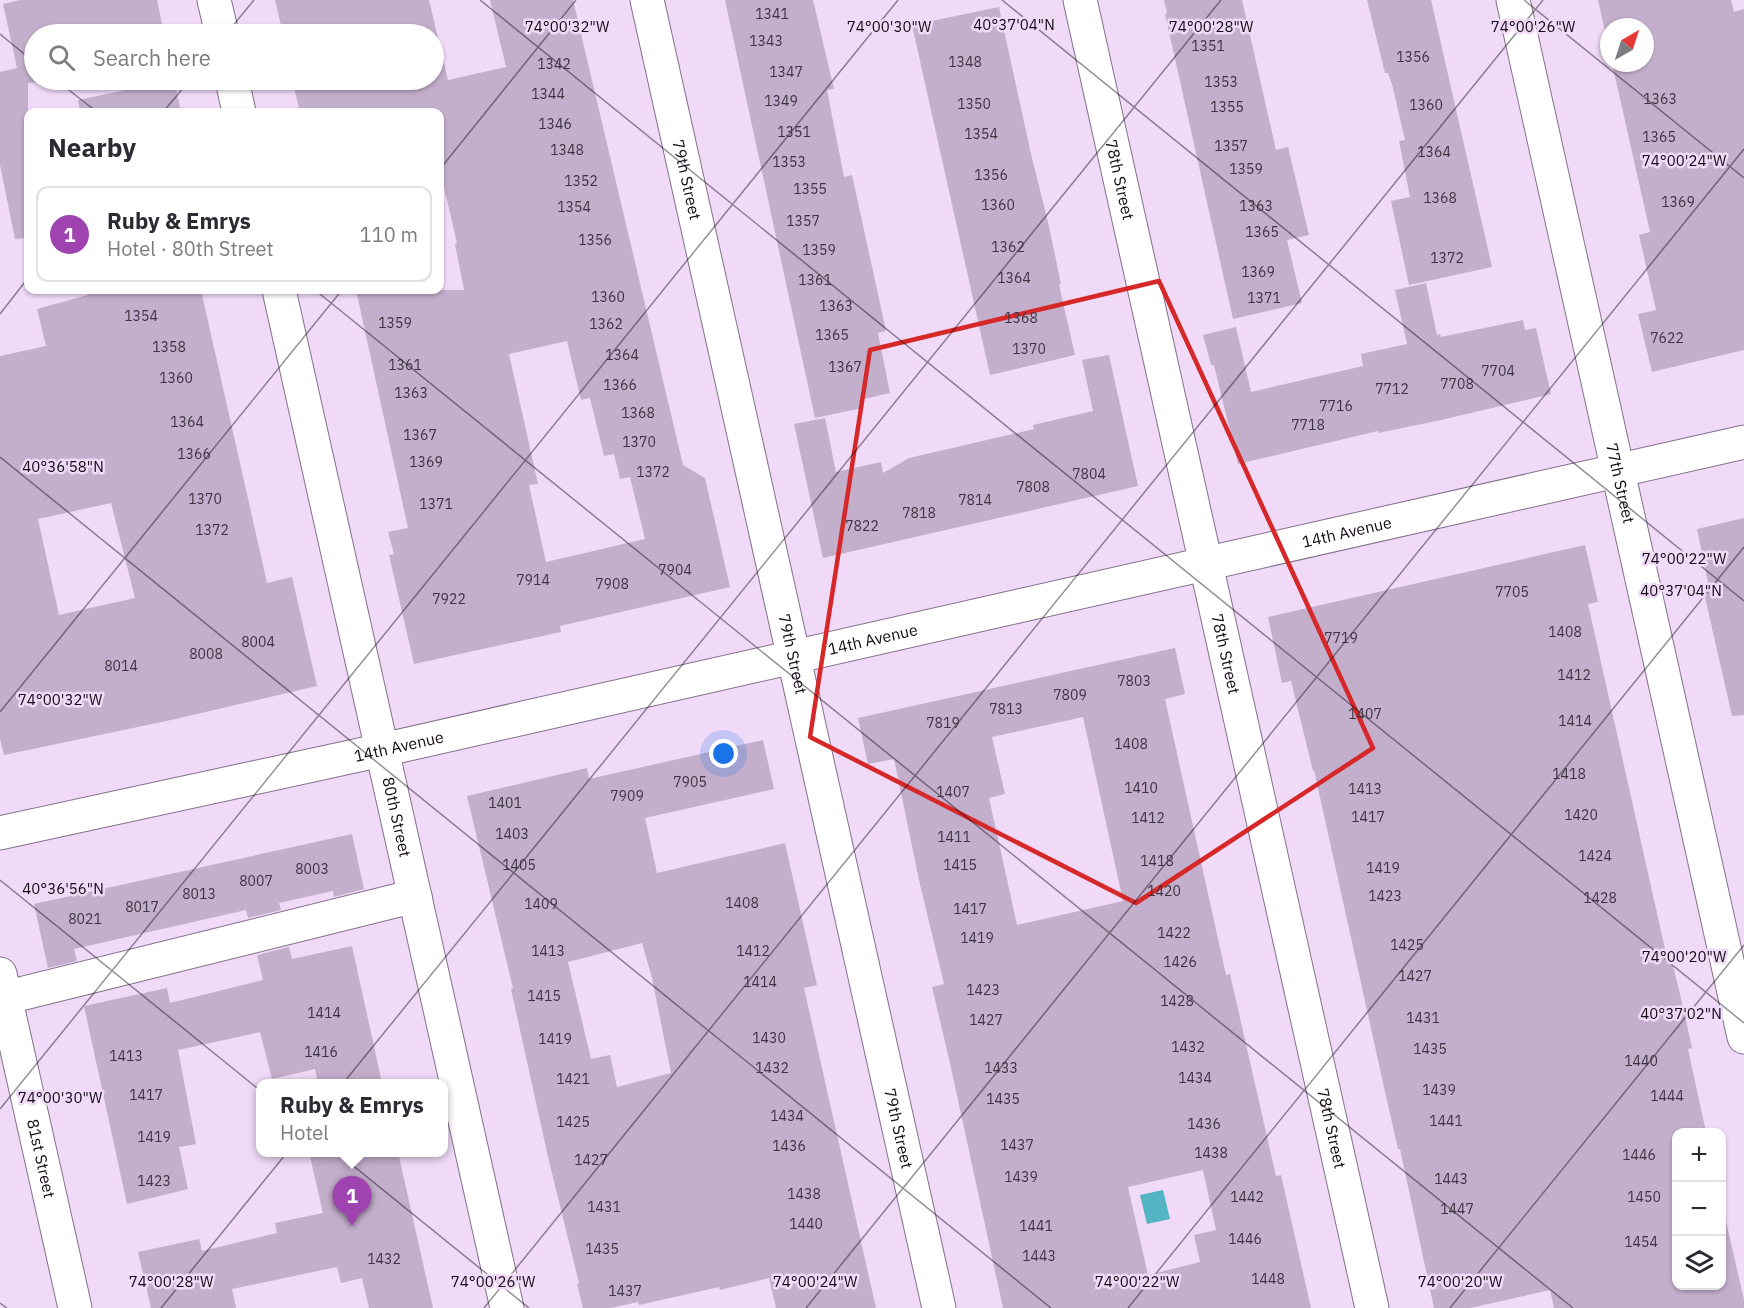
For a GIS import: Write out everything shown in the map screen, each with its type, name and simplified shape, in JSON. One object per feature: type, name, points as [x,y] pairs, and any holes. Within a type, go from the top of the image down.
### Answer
[{"type":"street","points":[[214,0],[220,24]]},
{"type":"street","name":"79th Street","points":[[647,0],[939,1308]]},
{"type":"street","name":"78th Street","points":[[1080,0],[1372,1308]]},
{"type":"street","name":"77th Street","points":[[1513,0],[1744,1037]]},
{"type":"street","points":[[234,90],[238,108]]},
{"type":"street","name":"80th Street","points":[[280,294],[507,1308]]},
{"type":"street","name":"14th Avenue","points":[[0,833],[382,750],[1744,442]]},
{"type":"street","points":[[2,990],[415,896]]},
{"type":"street","name":"81st Street","points":[[2,990],[75,1308]]},
{"type":"highlighted area","points":[[1159,281],[1373,748],[1136,903],[810,737],[870,350]]},
{"type":"water","points":[[1163,1190],[1170,1219],[1147,1224],[1140,1195]]},
{"type":"building","points":[[20,0],[157,0],[162,24],[24,24],[24,90],[28,90],[28,108],[24,108],[24,238],[15,239],[0,165],[0,72],[17,68],[3,4]]},
{"type":"building","points":[[275,0],[429,0],[435,24],[281,24]]},
{"type":"building","points":[[490,0],[573,0],[683,465],[705,478],[730,587],[560,626],[561,632],[414,664],[389,555],[394,554],[388,532],[408,528],[357,294],[444,294],[444,290],[464,290],[455,244],[457,243],[444,187],[444,108],[299,108],[294,90],[444,90],[444,63],[448,80],[506,67]],"holes":[[[567,341],[581,400],[590,398],[604,456],[614,454],[620,479],[630,477],[645,539],[546,562],[529,485],[538,484],[509,354]]]},
{"type":"building","points":[[725,0],[813,0],[834,89],[827,90],[844,177],[852,175],[886,331],[878,333],[890,393],[860,400],[862,408],[815,418]]},
{"type":"building","points":[[1164,0],[1242,0],[1276,150],[1288,147],[1309,235],[1287,240],[1302,303],[1233,319],[1165,14],[1167,13]]},
{"type":"building","points":[[1367,0],[1431,0],[1492,267],[1409,285],[1391,201],[1410,197],[1399,141],[1405,140],[1392,84],[1388,73],[1385,73]]},
{"type":"building","points":[[1598,0],[1731,0],[1734,12],[1744,9],[1744,350],[1652,372],[1638,314],[1656,310],[1639,235],[1650,232],[1614,72],[1654,72],[1654,18],[1602,18]]},
{"type":"building","points":[[999,7],[1048,222],[1075,355],[990,375],[912,25]]},
{"type":"building","points":[[126,90],[176,90],[180,108],[79,108],[78,100]]},
{"type":"building","points":[[1426,283],[1437,335],[1440,334],[1441,337],[1523,320],[1525,330],[1536,328],[1551,394],[1238,464],[1214,365],[1211,365],[1203,335],[1236,327],[1251,392],[1363,366],[1361,354],[1407,344],[1395,290]]},
{"type":"building","points":[[88,294],[202,294],[267,583],[292,577],[317,686],[4,755],[0,739],[0,356],[46,346],[37,309]],"holes":[[[111,503],[135,598],[59,615],[38,519]]]},
{"type":"building","points":[[1109,355],[1138,486],[823,558],[794,424],[825,418],[836,472],[881,462],[883,473],[909,458],[1034,429],[1033,425],[1093,411],[1082,360]]},
{"type":"building","points":[[1744,518],[1744,715],[1732,716],[1702,584],[1708,583],[1697,529]]},
{"type":"building","points":[[1585,545],[1598,602],[1588,604],[1667,958],[1671,958],[1681,998],[1692,1048],[1688,1049],[1705,1128],[1672,1128],[1672,1290],[1726,1290],[1726,1221],[1744,1308],[1554,1308],[1550,1290],[1470,1308],[1434,1308],[1314,770],[1291,681],[1282,683],[1268,617]]},
{"type":"building","points":[[1175,648],[1185,694],[1165,699],[1226,975],[1230,974],[1276,1176],[1281,1175],[1311,1308],[1003,1308],[932,987],[944,984],[919,880],[894,759],[868,764],[858,718]],"holes":[[[1083,717],[1123,901],[1017,925],[989,798],[1005,794],[992,737]],[[1203,1170],[1216,1230],[1194,1235],[1200,1262],[1148,1275],[1128,1187]]]},
{"type":"building","points":[[763,740],[774,789],[645,818],[657,873],[785,843],[817,985],[804,988],[876,1308],[776,1308],[769,1278],[639,1305],[638,1302],[611,1308],[583,1308],[511,989],[513,988],[467,796],[587,768],[589,779]],"holes":[[[642,943],[652,978],[671,1073],[617,1087],[610,1055],[591,1059],[568,962]]]},
{"type":"building","points":[[352,834],[364,889],[334,897],[333,891],[279,903],[281,910],[248,918],[246,910],[74,949],[77,961],[48,968],[34,904]]},
{"type":"building","points":[[352,946],[381,1079],[317,1079],[315,1069],[272,1079],[260,1032],[178,1050],[196,1144],[179,1147],[188,1189],[127,1204],[84,1006],[167,988],[170,1003],[263,980],[257,955],[289,947],[292,959]]},
{"type":"building","points":[[310,1157],[399,1157],[433,1308],[369,1308],[362,1278],[341,1283],[337,1267],[232,1289],[236,1308],[151,1308],[138,1252],[199,1239],[202,1251],[277,1233],[275,1223],[323,1213]]},
{"type":"place","name":"Ruby & Emrys","points":[[352,1226]]}]
